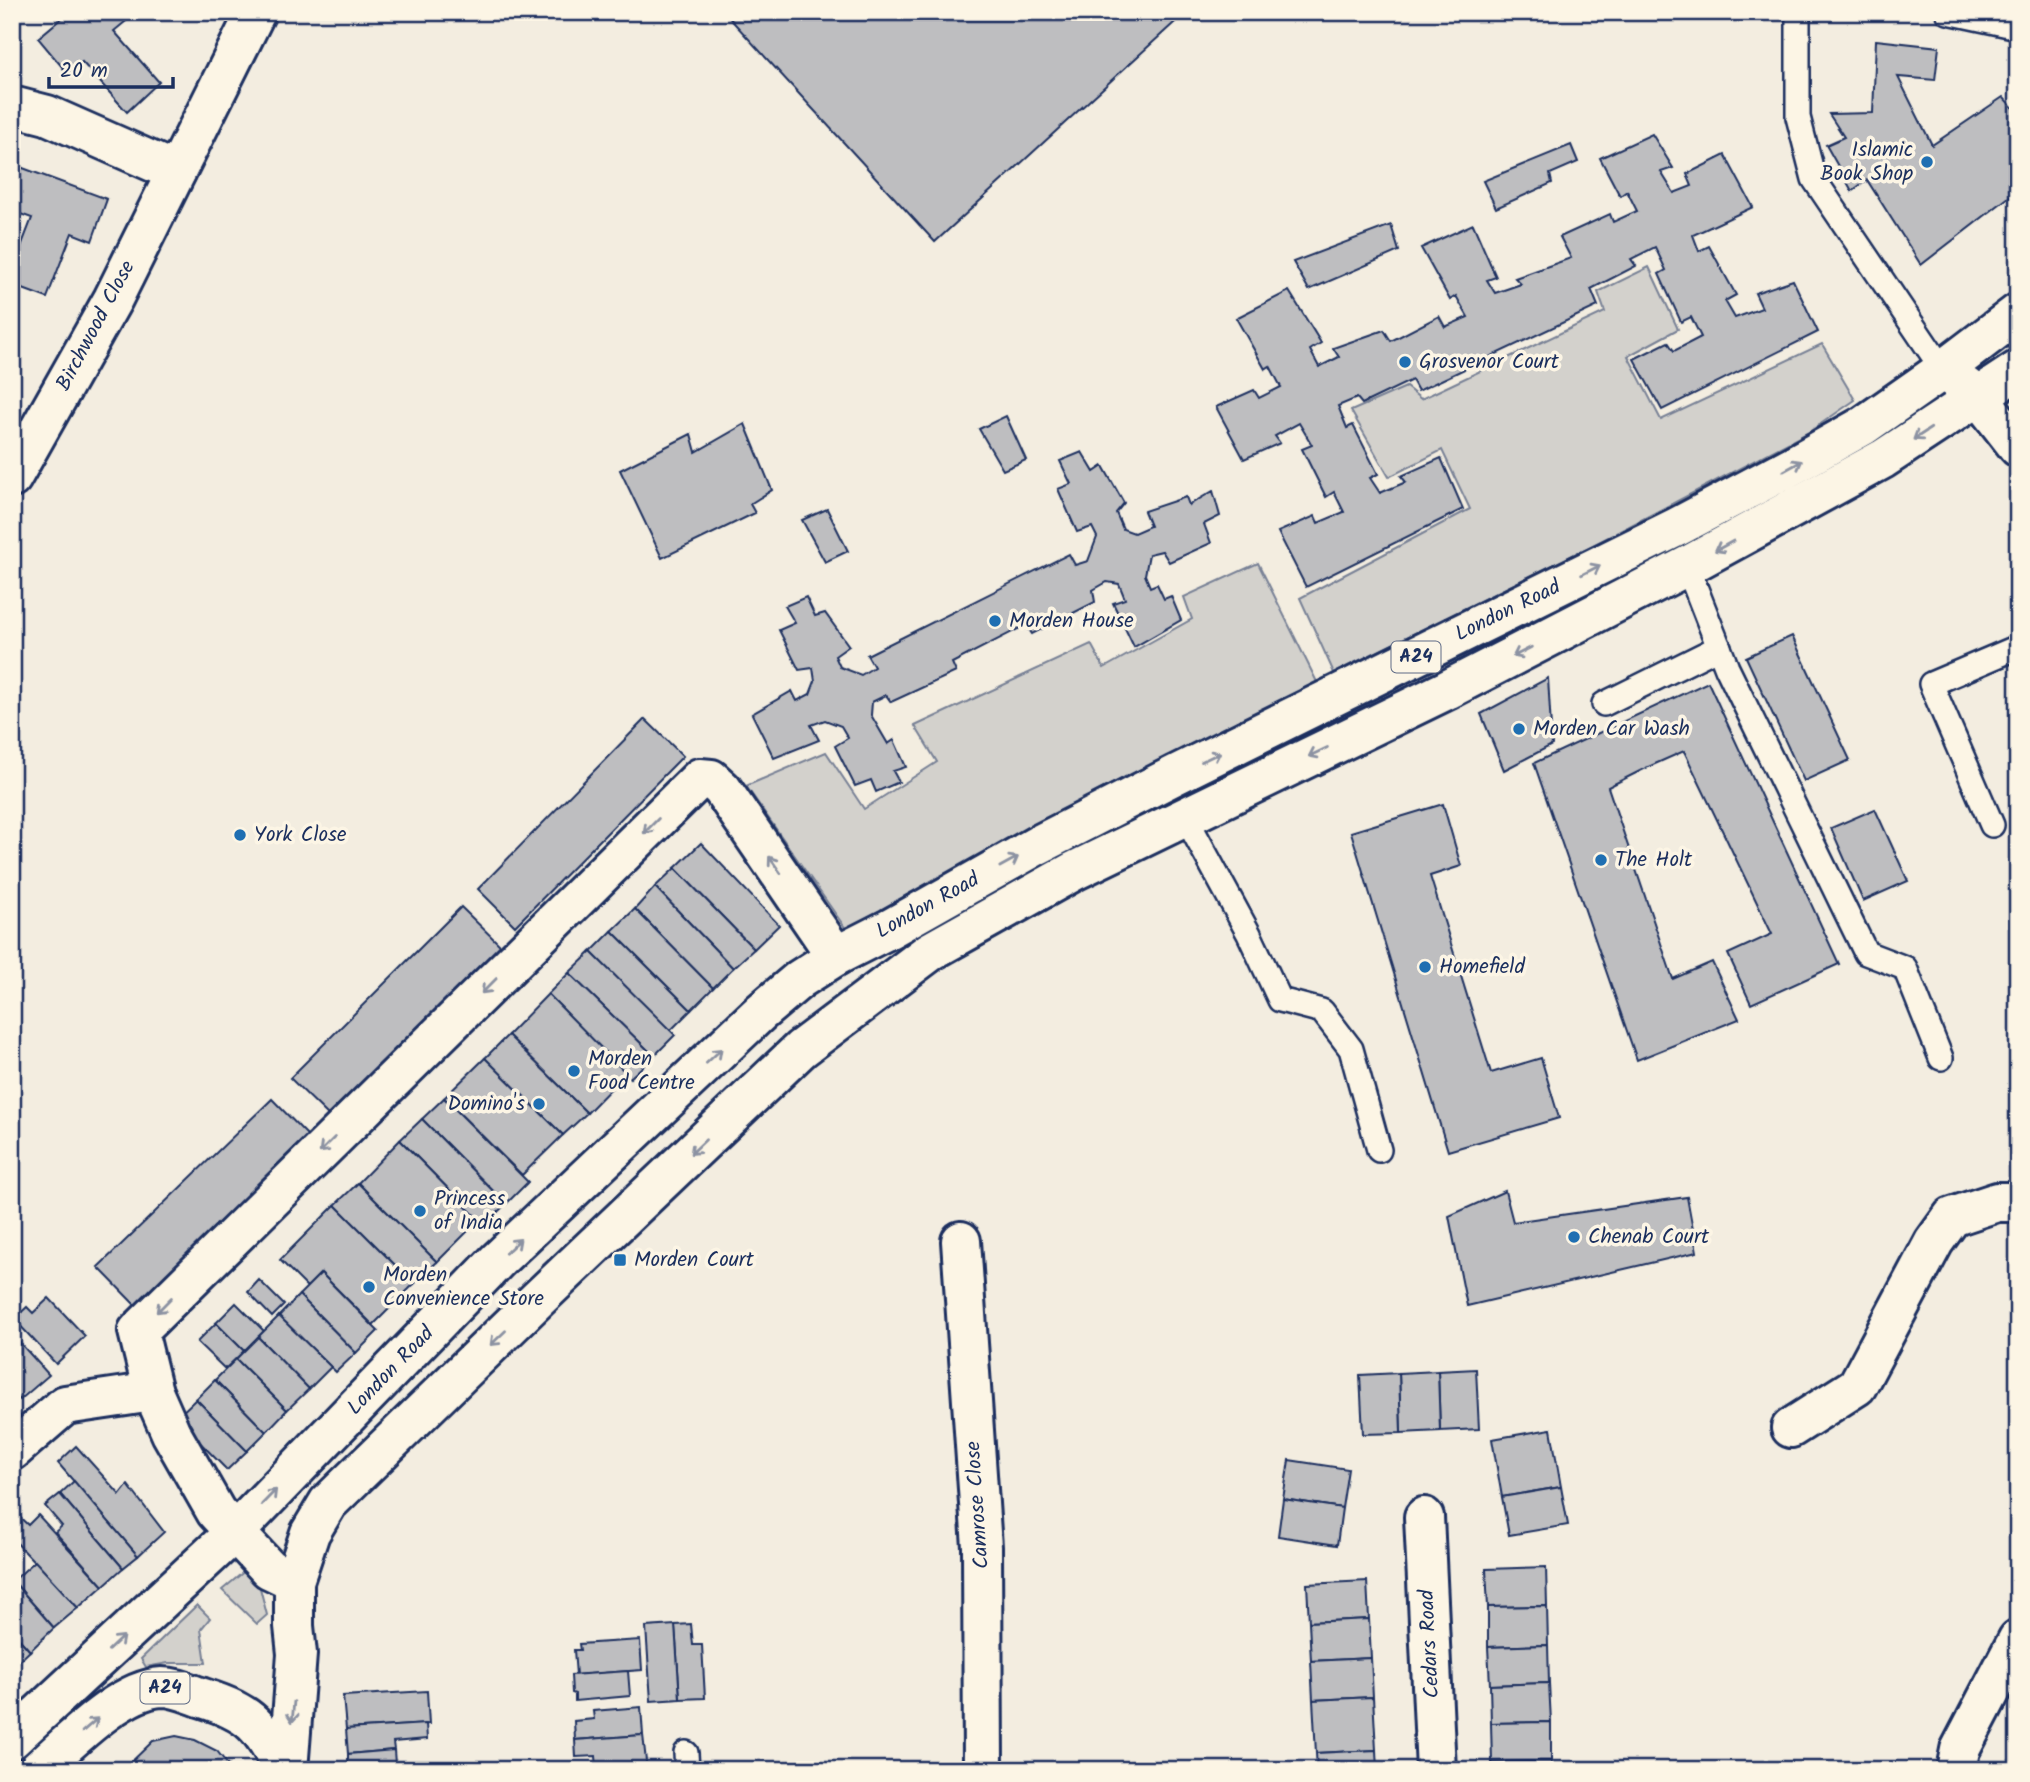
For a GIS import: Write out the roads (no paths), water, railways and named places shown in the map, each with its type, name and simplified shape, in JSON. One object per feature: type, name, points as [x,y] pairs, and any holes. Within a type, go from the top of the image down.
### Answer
[{"type":"main road","name":"Birchwood Close","points":[[12,478],[113,299],[256,12]]},
{"type":"main road","points":[[12,106],[47,115],[176,172]]},
{"type":"main road","name":"London Road","points":[[12,1739],[234,1533],[498,1261],[761,1012],[800,979],[836,956],[1038,845],[1688,522],[1863,426],[2018,313]]},
{"type":"main road","points":[[1943,370],[1979,397],[2018,447]]},
{"type":"main road","name":"London Road","points":[[286,1770],[298,1654],[294,1626],[294,1581],[310,1533],[328,1503],[801,1049],[931,951],[1074,871],[1447,690],[1687,566],[1884,459],[2018,370]]},
{"type":"main road","points":[[294,1581],[269,1569],[216,1513],[178,1445],[153,1392],[138,1331],[700,778],[711,779],[722,789],[836,956]]},
{"type":"main road","points":[[1791,1428],[1857,1386],[1934,1242],[1952,1217],[1997,1202],[2018,1202]]},
{"type":"main road","name":"Camrose Close","points":[[961,1241],[982,1547],[983,1770]]},
{"type":"main road","points":[[12,1451],[65,1405],[153,1392]]},
{"type":"main road","name":"Cedars Road","points":[[1424,1517],[1436,1770]]},
{"type":"main road","points":[[1956,1770],[1960,1750],[2018,1639]]},
{"type":"main road","name":"A24","points":[[38,1770],[103,1714],[130,1697],[162,1687],[190,1692],[227,1705],[241,1714],[262,1730],[286,1770]]},
{"type":"lane","points":[[1798,12],[1798,117],[1814,179],[1943,370]]},
{"type":"lane","points":[[1948,12],[2018,27]]},
{"type":"lane","points":[[1687,566],[1727,668],[1866,953],[1905,968],[1941,1058]]},
{"type":"lane","points":[[1604,704],[1719,647]]},
{"type":"lane","points":[[1992,825],[1931,684],[2018,647]]},
{"type":"lane","points":[[1186,818],[1249,934],[1280,1000],[1322,1011],[1351,1049],[1379,1150]]},
{"type":"place","name":"Islamic Book Shop","points":[[1927,162]]},
{"type":"place","name":"Grosvenor Court","points":[[1405,362]]},
{"type":"place","name":"Morden House","points":[[995,621]]},
{"type":"place","name":"Morden Car Wash","points":[[1519,729]]},
{"type":"place","name":"York Close","points":[[240,835]]},
{"type":"place","name":"The Holt","points":[[1601,860]]},
{"type":"place","name":"Homefield","points":[[1425,967]]},
{"type":"place","name":"Morden Food Centre","points":[[574,1071]]},
{"type":"place","name":"Domino's","points":[[539,1104]]},
{"type":"place","name":"Princess of India","points":[[420,1211]]},
{"type":"place","name":"Chenab Court","points":[[1574,1237]]},
{"type":"place","name":"Morden Court","points":[[620,1260]]},
{"type":"place","name":"Morden Convenience Store","points":[[369,1287]]}]
